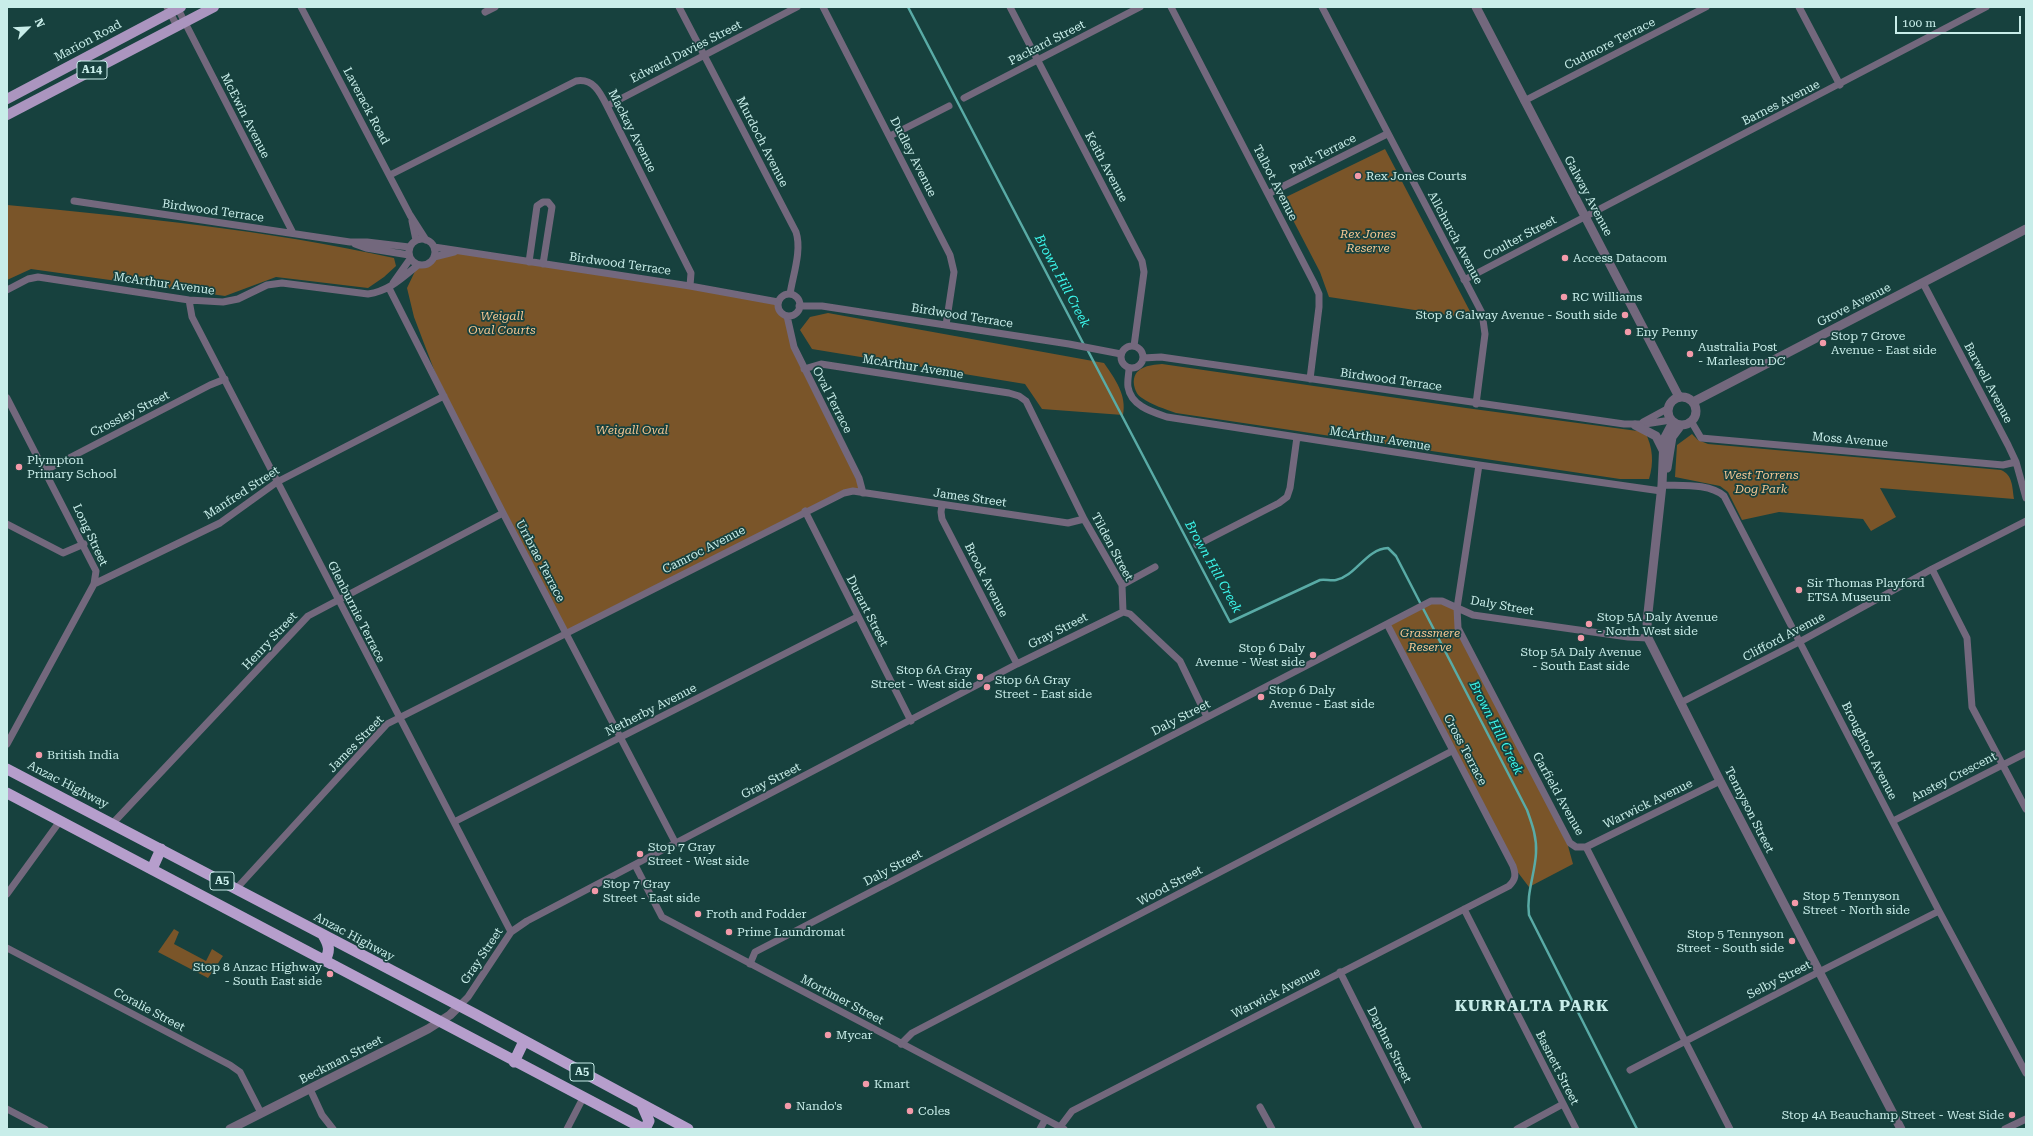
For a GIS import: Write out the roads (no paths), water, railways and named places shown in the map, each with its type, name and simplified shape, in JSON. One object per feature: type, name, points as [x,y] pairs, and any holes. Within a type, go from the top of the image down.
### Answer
[{"type":"highway","name":"Anzac Highway","points":[[7,769],[459,1006],[688,1129]]},
{"type":"highway","name":"A5","points":[[7,793],[514,1062],[644,1129]]},
{"type":"highway","points":[[152,869],[161,849]]},
{"type":"highway","points":[[323,935],[329,949],[329,954],[324,961]]},
{"type":"highway","points":[[514,1062],[524,1042]]},
{"type":"highway","points":[[642,1105],[649,1121],[644,1129]]},
{"type":"main road","name":"A14","points":[[7,115],[214,7]]},
{"type":"main road","name":"Marion Road","points":[[7,99],[174,9]]},
{"type":"street","name":"Laverack Road","points":[[302,7],[410,215],[426,240]]},
{"type":"street","points":[[485,12],[495,7]]},
{"type":"street","name":"Murdoch Avenue","points":[[679,7],[798,238],[790,294]]},
{"type":"street","name":"Edward Davies Street","points":[[607,106],[797,7]]},
{"type":"street","name":"Dudley Avenue","points":[[823,7],[890,136],[953,263],[954,272],[946,325]]},
{"type":"street","name":"Keith Avenue","points":[[1010,7],[1142,262],[1144,272],[1134,346]]},
{"type":"street","name":"Packard Street","points":[[964,98],[1140,7]]},
{"type":"street","name":"Talbot Avenue","points":[[1171,7],[1318,294],[1319,307],[1310,380]]},
{"type":"street","name":"Allchurch Avenue","points":[[1322,7],[1387,134],[1482,313],[1485,334],[1476,404]]},
{"type":"street","name":"Galway Avenue","points":[[1476,7],[1679,397]]},
{"type":"street","name":"Cudmore Terrace","points":[[1524,101],[1706,7]]},
{"type":"street","points":[[1799,7],[1840,85]]},
{"type":"street","name":"Barnes Avenue","points":[[1586,217],[1986,7]]},
{"type":"street","name":"McEwin Avenue","points":[[174,9],[293,233]]},
{"type":"street","name":"Mackay Avenue","points":[[390,175],[576,81],[589,82],[598,89],[691,273],[690,286]]},
{"type":"street","points":[[890,136],[949,106]]},
{"type":"street","name":"Park Terrace","points":[[1268,194],[1387,134]]},
{"type":"street","name":"Birdwood Terrace","points":[[74,201],[350,242],[366,248],[409,254]]},
{"type":"street","points":[[529,262],[537,206],[543,202],[548,202],[552,208],[543,264]]},
{"type":"street","name":"Laverack Road","points":[[410,215],[416,240]]},
{"type":"street","name":"Coulter Street","points":[[1464,280],[1586,217]]},
{"type":"street","name":"Grove Avenue","points":[[1693,402],[2026,229]]},
{"type":"street","points":[[389,288],[416,240],[426,240],[434,247],[434,257],[427,265],[418,266],[409,254]]},
{"type":"street","name":"Birdwood Terrace","points":[[434,247],[690,286],[778,302]]},
{"type":"street","name":"Birdwood Terrace","points":[[434,257],[458,251]]},
{"type":"street","name":"McArthur Avenue","points":[[7,290],[28,279],[38,277],[189,300],[223,302],[238,299],[268,285],[282,283],[368,294],[380,292],[389,288],[418,266]]},
{"type":"street","name":"Barwell Avenue","points":[[1923,283],[2016,462],[2026,498]]},
{"type":"street","name":"Urrbrae Terrace","points":[[389,288],[503,513],[675,842]]},
{"type":"street","points":[[790,294],[797,298],[800,306],[796,313],[787,316],[780,311],[778,302],[784,295],[790,294]]},
{"type":"street","name":"Glenburnie Terrace","points":[[189,300],[192,317],[226,379],[398,718],[511,932]]},
{"type":"street","name":"Birdwood Terrace","points":[[800,306],[822,306],[1069,344],[1121,354]]},
{"type":"street","name":"Oval Terrace","points":[[787,316],[794,347],[859,478],[863,493]]},
{"type":"street","points":[[1127,346],[1134,346],[1142,352],[1143,358],[1140,365],[1129,368],[1121,360],[1121,354],[1127,346]]},
{"type":"street","name":"Birdwood Terrace","points":[[1143,358],[1161,357],[1476,404],[1635,425],[1675,422]]},
{"type":"street","name":"McArthur Avenue","points":[[804,369],[813,365],[827,365],[1019,396]]},
{"type":"street","name":"McArthur Avenue","points":[[1129,368],[1128,388],[1135,401],[1152,412],[1167,417],[1480,465],[1661,488]]},
{"type":"street","name":"Crossley Street","points":[[46,470],[210,385],[226,379]]},
{"type":"street","name":"Manfred Street","points":[[94,584],[220,523],[277,482],[444,396]]},
{"type":"street","name":"Tilden Street","points":[[1019,396],[1026,401],[1084,519],[1122,585],[1123,612]]},
{"type":"street","points":[[1635,425],[1667,410],[1673,400],[1679,397],[1688,398],[1693,402],[1696,412],[1691,421],[1675,422],[1667,410]]},
{"type":"street","name":"Long Street","points":[[7,398],[46,470],[84,544],[96,571],[94,584],[7,744]]},
{"type":"street","name":"Moss Avenue","points":[[1691,421],[1701,438],[2002,465],[2016,462]]},
{"type":"street","name":"Tennyson Street","points":[[1675,422],[1664,439],[1661,488],[1647,622],[1648,638],[1720,781],[1901,1129]]},
{"type":"street","name":"Tennyson Street","points":[[1661,488],[1668,463],[1675,422]]},
{"type":"street","points":[[1635,425],[1656,436],[1663,450]]},
{"type":"street","points":[[1197,545],[1279,503],[1287,497],[1290,488],[1297,437]]},
{"type":"street","name":"Garfield Avenue","points":[[1480,465],[1457,608],[1458,628],[1565,835],[1570,843],[1576,847],[1586,847],[1730,1129]]},
{"type":"street","name":"Broughton Avenue","points":[[1661,488],[1711,489],[1719,491],[1724,496],[1801,641],[1939,912],[2026,1073]]},
{"type":"street","name":"James Street","points":[[853,491],[1068,523],[1084,519]]},
{"type":"street","name":"Camroc Avenue","points":[[565,632],[805,511],[844,492],[853,491]]},
{"type":"street","name":"Brook Avenue","points":[[942,505],[942,519],[1017,664]]},
{"type":"street","name":"Durant Street","points":[[805,511],[911,721]]},
{"type":"street","name":"Henry Street","points":[[113,824],[308,616],[503,513]]},
{"type":"street","name":"Clifford Avenue","points":[[1680,703],[1801,641],[1932,569],[2026,521]]},
{"type":"street","points":[[7,524],[63,553],[84,544]]},
{"type":"street","points":[[1122,585],[1155,567]]},
{"type":"street","points":[[1932,569],[1967,638],[1972,707],[2026,809]]},
{"type":"street","name":"Daly Street","points":[[750,964],[755,952],[1431,601],[1442,601],[1473,615],[1628,637],[1648,638]]},
{"type":"street","points":[[1123,612],[1130,614],[1180,661],[1207,717]]},
{"type":"street","name":"Gray Street","points":[[459,1006],[468,997],[511,932],[527,921],[635,865],[675,842],[911,721],[1017,664],[1123,612]]},
{"type":"street","name":"Netherby Avenue","points":[[454,822],[858,617]]},
{"type":"street","name":"Cross Terrace","points":[[1387,624],[1513,866],[1516,874],[1514,881],[1509,886]]},
{"type":"street","name":"James Street","points":[[236,889],[387,724],[565,632]]},
{"type":"street","name":"Wood Street","points":[[901,1044],[912,1033],[1452,751]]},
{"type":"street","name":"Anstey Crescent","points":[[1892,821],[2026,753]]},
{"type":"street","name":"Warwick Avenue","points":[[1586,847],[1720,781]]},
{"type":"street","points":[[7,894],[60,821]]},
{"type":"street","name":"Mortimer Street","points":[[635,865],[662,916],[750,964],[1062,1128]]},
{"type":"street","name":"Warwick Avenue","points":[[1062,1128],[1072,1111],[1509,886]]},
{"type":"street","name":"Basnett Street","points":[[1464,909],[1576,1129]]},
{"type":"street","name":"Selby Street","points":[[1630,1070],[1819,972],[1939,912]]},
{"type":"street","name":"Coralie Street","points":[[7,948],[230,1065],[240,1072],[261,1113]]},
{"type":"street","name":"Daphne Street","points":[[1340,972],[1420,1129]]},
{"type":"street","name":"Beckman Street","points":[[230,1129],[439,1022],[459,1006]]},
{"type":"street","points":[[310,1089],[322,1116],[334,1129]]},
{"type":"street","points":[[567,1129],[583,1098]]},
{"type":"street","points":[[1517,1129],[1563,1104]]},
{"type":"street","points":[[1260,1107],[1272,1129]]},
{"type":"street","points":[[8,1112],[45,1129]]},
{"type":"street","points":[[2005,1129],[2026,1119]]},
{"type":"street","points":[[1040,1129],[1045,1120]]},
{"type":"waterway","name":"Brown Hill Creek","points":[[908,7],[1084,345]]},
{"type":"waterway","name":"Brown Hill Creek","points":[[1087,349],[1230,622],[1320,580],[1336,580],[1343,578],[1380,549],[1388,548],[1396,556],[1527,810],[1536,842],[1535,861],[1528,907],[1529,915],[1637,1129]]},
{"type":"place","name":"Rex Jones Courts","points":[[1358,176]]},
{"type":"place","name":"Access Datacom","points":[[1565,258]]},
{"type":"place","name":"RC Williams","points":[[1564,297]]},
{"type":"place","name":"Stop 8 Galway Avenue - South side","points":[[1625,315]]},
{"type":"place","name":"Eny Penny","points":[[1628,332]]},
{"type":"place","name":"Stop 7 Grove Avenue - East side","points":[[1823,343]]},
{"type":"place","name":"Australia Post - Marleston DC","points":[[1690,354]]},
{"type":"place","name":"Plympton Primary School","points":[[19,467]]},
{"type":"place","name":"Sir Thomas Playford ETSA Museum","points":[[1799,590]]},
{"type":"place","name":"Stop 5A Daly Avenue - North West side","points":[[1589,624]]},
{"type":"place","name":"Stop 5A Daly Avenue - South East side","points":[[1581,638]]},
{"type":"place","name":"Stop 6 Daly Avenue - West side","points":[[1313,655]]},
{"type":"place","name":"Stop 6A Gray Street - West side","points":[[980,677]]},
{"type":"place","name":"Stop 6A Gray Street - East side","points":[[987,687]]},
{"type":"place","name":"Stop 6 Daly Avenue - East side","points":[[1261,697]]},
{"type":"place","name":"British India","points":[[39,755]]},
{"type":"place","name":"Stop 7 Gray Street - West side","points":[[640,854]]},
{"type":"place","name":"Stop 7 Gray Street - East side","points":[[595,891]]},
{"type":"place","name":"Stop 5 Tennyson Street - North side","points":[[1795,903]]},
{"type":"place","name":"Froth and Fodder","points":[[698,914]]},
{"type":"place","name":"Prime Laundromat","points":[[729,932]]},
{"type":"place","name":"Stop 5 Tennyson Street - South side","points":[[1792,941]]},
{"type":"place","name":"Stop 8 Anzac Highway - South East side","points":[[330,974]]},
{"type":"place","name":"Mycar","points":[[828,1035]]},
{"type":"place","name":"Kmart","points":[[866,1084]]},
{"type":"place","name":"Nando's","points":[[788,1106]]},
{"type":"place","name":"Coles","points":[[910,1111]]},
{"type":"place","name":"Stop 4A Beauchamp Street - West Side","points":[[2012,1115]]},
{"type":"district","name":"KURRALTA PARK","points":[[1532,1006]]},
{"type":"park label","name":"Rex Jones Reserve","points":[[1368,241]]},
{"type":"park label","name":"Weigall Oval Courts","points":[[502,323]]},
{"type":"park label","name":"Weigall Oval","points":[[632,430]]},
{"type":"park label","name":"West Torrens Dog Park","points":[[1761,482]]},
{"type":"park label","name":"Grassmere Reserve","points":[[1430,640]]}]
